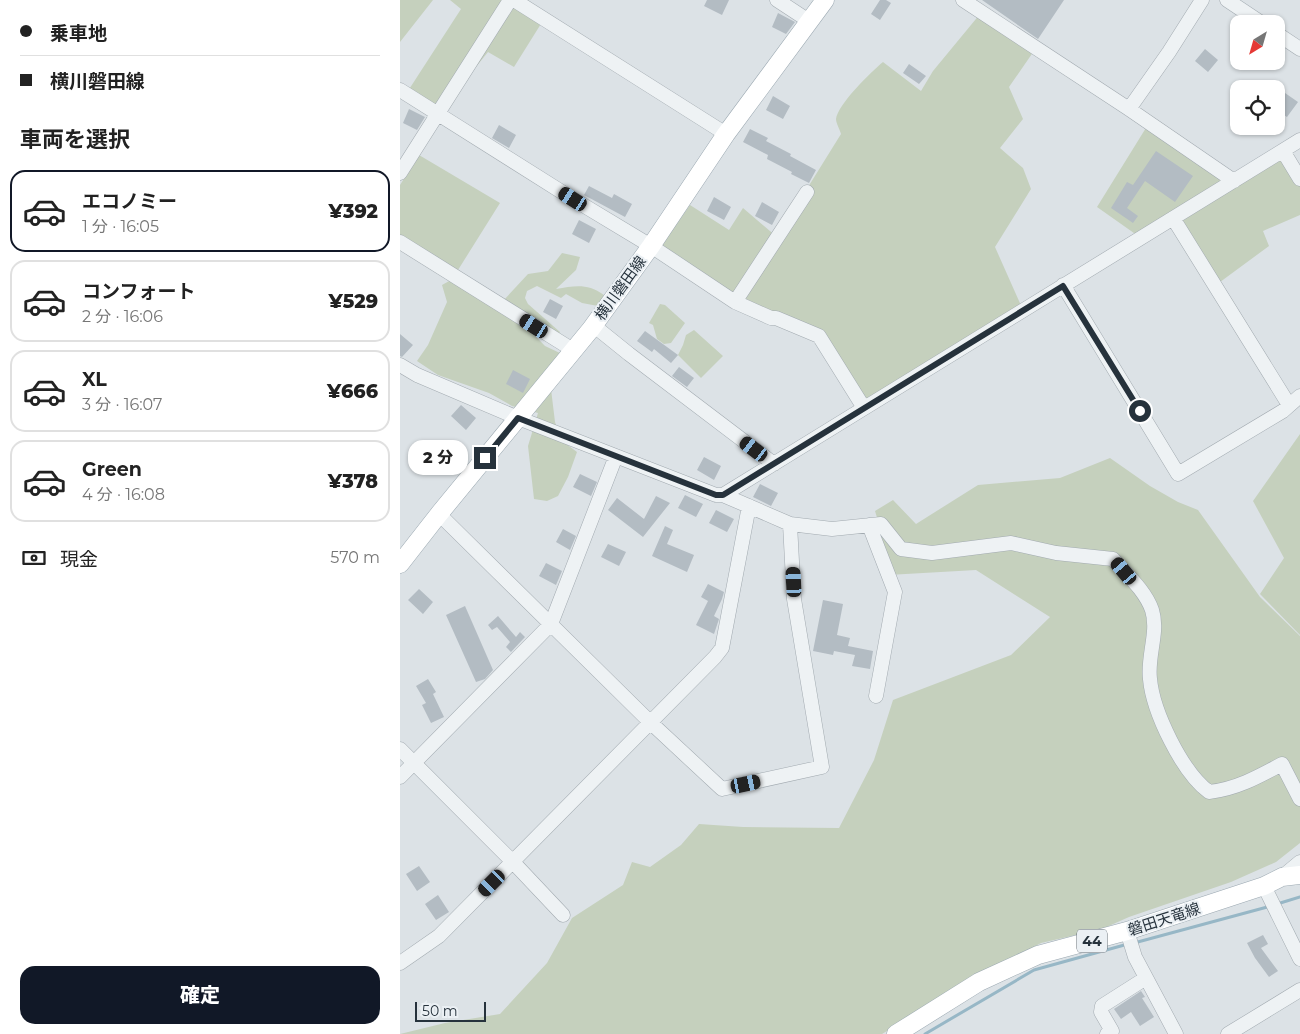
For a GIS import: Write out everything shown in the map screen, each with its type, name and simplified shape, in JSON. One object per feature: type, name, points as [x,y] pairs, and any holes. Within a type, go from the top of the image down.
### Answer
[{"type":"main road","name":"横川磐田線","points":[[400,564],[593,325],[651,246],[726,134],[825,0]]},
{"type":"main road","name":"磐田天竜線","points":[[896,1034],[979,982],[1038,955],[1127,931],[1264,886],[1282,877],[1300,875]]},
{"type":"street","points":[[400,173],[510,0]]},
{"type":"street","points":[[514,0],[726,134]]},
{"type":"street","points":[[777,0],[809,21]]},
{"type":"street","points":[[963,0],[1129,109],[1234,181]]},
{"type":"street","points":[[1129,109],[1169,52],[1201,0]]},
{"type":"street","points":[[1227,0],[1249,15]]},
{"type":"street","points":[[1285,39],[1300,49]]},
{"type":"street","points":[[400,90],[651,246],[735,302],[819,336],[864,408]]},
{"type":"street","points":[[723,495],[1300,140]]},
{"type":"street","points":[[1283,150],[1300,179]]},
{"type":"street","points":[[735,302],[807,192]]},
{"type":"street","points":[[1173,218],[1289,405]]},
{"type":"street","points":[[400,242],[573,350]]},
{"type":"street","points":[[1063,286],[1178,474],[1283,411],[1300,396]]},
{"type":"street","points":[[593,325],[774,464]]},
{"type":"street","points":[[400,365],[417,375],[518,418],[716,495],[723,495],[790,524],[832,529],[881,524],[901,549],[932,553],[1011,543],[1056,553],[1113,558],[1145,596],[1151,608],[1154,617],[1150,679],[1156,707],[1174,747],[1199,784],[1209,792],[1226,790],[1282,764],[1300,799]]},
{"type":"street","points":[[400,777],[551,624],[616,456]]},
{"type":"street","points":[[400,963],[439,936],[722,648],[750,506]]},
{"type":"street","points":[[439,514],[650,722],[722,789],[822,767],[794,599],[790,524]]},
{"type":"street","points":[[870,525],[895,592],[876,696]]},
{"type":"street","points":[[400,749],[563,915]]},
{"type":"street","points":[[1282,877],[1300,862]]},
{"type":"street","points":[[1264,886],[1300,958]]},
{"type":"street","points":[[1127,931],[1135,957],[1176,1034]]},
{"type":"street","points":[[1107,1034],[1112,1031],[1101,1012],[1102,1006],[1146,978]]},
{"type":"street","points":[[1228,1034],[1300,990]]},
{"type":"green space","points":[[400,0],[433,0],[400,42]]},
{"type":"green space","points":[[450,0],[514,0],[544,19],[514,67],[488,52],[438,114],[406,94],[461,9]]},
{"type":"green space","points":[[985,8],[1036,48],[1009,87],[1023,119],[1000,148],[1023,168],[1031,189],[995,247],[1023,310],[862,404],[832,347],[733,294],[659,249],[690,205],[729,230],[743,208],[777,237],[841,134],[836,119],[838,113],[856,89],[883,62],[921,91],[933,71]]},
{"type":"green space","points":[[1149,123],[1234,181],[1283,151],[1300,179],[1300,215],[1263,231],[1269,246],[1216,285],[1173,218],[1141,238],[1097,207]]},
{"type":"green space","points":[[419,155],[500,203],[458,270],[400,236],[400,185]]},
{"type":"green space","points":[[562,253],[580,257],[576,270],[556,289],[575,286],[598,291],[604,295],[598,306],[582,303],[566,294],[561,298],[537,286],[527,291],[525,298],[528,304],[560,332],[557,337],[513,313],[545,346],[562,354],[551,389],[555,422],[561,440],[577,452],[568,477],[558,496],[547,501],[534,499],[528,446],[538,413],[512,406],[489,393],[438,375],[417,361],[428,345],[447,302],[442,285],[451,280],[503,301],[528,274],[548,271]]},
{"type":"green space","points":[[660,304],[665,305],[685,323],[671,343],[664,344],[657,339],[653,325],[649,323]]},
{"type":"green space","points":[[694,330],[723,356],[701,378],[678,355],[686,335]]},
{"type":"green space","points":[[1300,434],[1300,635],[1260,594],[1284,558],[1253,501]]},
{"type":"green space","points":[[1110,458],[1150,486],[1178,502],[1198,510],[1260,597],[1300,636],[1300,843],[1276,862],[1231,882],[1129,917],[1102,929],[1041,943],[961,986],[882,1034],[400,1034],[445,1023],[500,1014],[547,963],[572,918],[623,885],[632,862],[650,867],[681,845],[699,824],[743,827],[839,828],[874,760],[893,700],[1011,655],[1050,617],[976,570],[888,575],[877,539],[879,524],[875,511],[893,500],[916,524],[978,485],[1060,478]]},
{"type":"building","points":[[707,0],[729,0],[722,15],[704,6]]},
{"type":"building","points":[[880,0],[886,0],[891,3],[880,20],[871,14]]},
{"type":"building","points":[[982,0],[1064,0],[1038,39]]},
{"type":"building","points":[[778,13],[795,22],[786,34],[772,27]]},
{"type":"building","points":[[1205,49],[1218,60],[1208,72],[1195,61]]},
{"type":"building","points":[[909,64],[926,76],[919,84],[903,73]]},
{"type":"building","points":[[1285,93],[1298,102],[1287,117],[1285,116]]},
{"type":"building","points":[[773,96],[790,106],[783,119],[766,110]]},
{"type":"building","points":[[409,109],[425,117],[417,130],[403,123]]},
{"type":"building","points":[[499,125],[516,135],[509,148],[492,138]]},
{"type":"building","points":[[750,129],[768,138],[766,141],[816,170],[809,183],[767,159],[768,155],[743,142]]},
{"type":"building","points":[[1156,151],[1193,176],[1175,202],[1145,181],[1127,208],[1138,216],[1133,223],[1111,208],[1127,182],[1133,185]]},
{"type":"building","points":[[589,186],[612,198],[614,194],[632,204],[625,217],[584,195]]},
{"type":"building","points":[[714,197],[731,207],[724,220],[707,211]]},
{"type":"building","points":[[762,202],[779,212],[772,225],[755,216]]},
{"type":"building","points":[[579,220],[596,229],[589,243],[572,234]]},
{"type":"building","points":[[550,299],[563,306],[556,319],[543,312]]},
{"type":"building","points":[[645,331],[678,355],[671,363],[654,349],[652,352],[637,341]]},
{"type":"building","points":[[400,334],[413,345],[402,357],[400,356]]},
{"type":"building","points":[[679,367],[694,378],[687,387],[672,376]]},
{"type":"building","points":[[513,370],[530,379],[523,393],[506,384]]},
{"type":"building","points":[[461,405],[476,418],[466,430],[451,416]]},
{"type":"building","points":[[704,457],[721,466],[714,480],[697,470]]},
{"type":"building","points":[[580,474],[597,482],[591,496],[573,487]]},
{"type":"building","points":[[760,484],[778,493],[771,506],[753,497]]},
{"type":"building","points":[[685,495],[703,504],[696,517],[678,508]]},
{"type":"building","points":[[656,496],[670,503],[643,537],[608,510],[617,498],[644,519]]},
{"type":"building","points":[[716,510],[734,519],[727,532],[709,523]]},
{"type":"building","points":[[665,526],[673,530],[667,544],[694,555],[687,572],[652,556]]},
{"type":"building","points":[[563,529],[576,536],[570,550],[556,542]]},
{"type":"building","points":[[608,544],[626,552],[619,566],[601,557]]},
{"type":"building","points":[[546,563],[562,571],[556,585],[539,576]]},
{"type":"building","points":[[708,584],[724,592],[714,616],[719,619],[714,634],[696,625],[708,601],[701,597]]},
{"type":"building","points":[[419,589],[433,602],[423,614],[408,600]]},
{"type":"building","points":[[823,600],[843,604],[837,635],[850,638],[848,646],[873,651],[870,669],[852,666],[855,655],[834,651],[833,655],[813,651]]},
{"type":"building","points":[[465,606],[493,670],[485,679],[476,682],[446,615]]},
{"type":"building","points":[[498,616],[516,637],[520,632],[525,637],[511,652],[506,647],[510,642],[497,627],[492,630],[488,625]]},
{"type":"building","points":[[428,679],[436,692],[433,694],[444,717],[431,723],[422,705],[426,703],[416,686]]},
{"type":"building","points":[[419,866],[430,882],[417,891],[406,874]]},
{"type":"building","points":[[438,895],[449,912],[436,920],[425,904]]},
{"type":"building","points":[[1263,935],[1268,944],[1261,948],[1278,971],[1269,977],[1247,943]]},
{"type":"building","points":[[1141,991],[1145,997],[1142,998],[1154,1017],[1140,1026],[1131,1012],[1121,1019],[1114,1009]]},
{"type":"waterway","points":[[1277,904],[1300,897]]},
{"type":"waterway","points":[[1134,943],[1271,906]]},
{"type":"waterway","points":[[925,1034],[1034,970],[1128,944]]},
{"type":"route","points":[[485,458],[518,418],[716,495],[723,495],[1063,286],[1140,411]]}]
